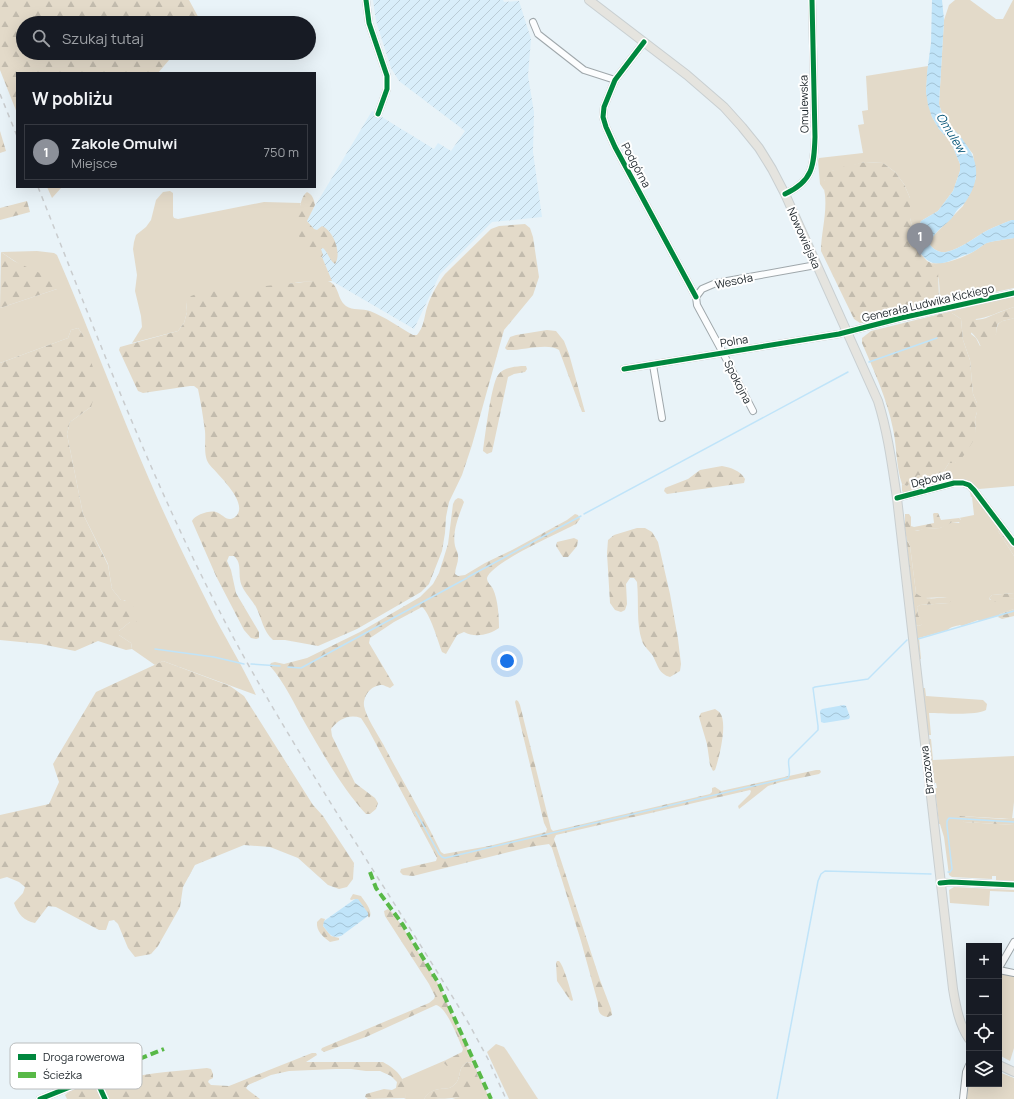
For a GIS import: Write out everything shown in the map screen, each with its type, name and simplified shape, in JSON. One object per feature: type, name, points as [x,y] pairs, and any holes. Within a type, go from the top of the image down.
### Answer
[{"type":"main road","name":"Nowowiejska","points":[[589,0],[703,88],[733,116],[759,148],[772,169],[785,194],[878,401],[884,419],[897,498]]},
{"type":"main road","name":"Brzozowa","points":[[897,498],[940,883],[956,1009],[966,1034]]},
{"type":"main road","points":[[1002,1066],[1014,1072]]},
{"type":"street","points":[[366,0],[369,23],[386,76],[387,89],[378,114]]},
{"type":"street","name":"Omulewska","points":[[785,194],[797,188],[805,181],[810,172],[814,155],[815,137],[812,0]]},
{"type":"street","points":[[533,22],[538,34],[584,70],[615,80]]},
{"type":"street","name":"Podgórna","points":[[644,42],[615,80],[604,107],[603,117],[615,147],[696,297]]},
{"type":"street","name":"Wesoła","points":[[696,297],[702,289],[716,283],[816,265]]},
{"type":"street","name":"Generała Ludwika Kickiego","points":[[847,332],[901,318],[1014,293]]},
{"type":"street","points":[[696,297],[696,305],[724,353]]},
{"type":"street","name":"Polna","points":[[624,369],[847,332]]},
{"type":"street","name":"Spokojna","points":[[724,353],[753,411]]},
{"type":"street","points":[[653,365],[662,418]]},
{"type":"street","name":"Dębowa","points":[[897,498],[959,482],[969,485],[1014,543]]},
{"type":"street","points":[[940,883],[951,882],[1014,885]]},
{"type":"street","points":[[1002,964],[1014,942]]},
{"type":"street","points":[[1002,970],[1014,973]]},
{"type":"street","points":[[963,1099],[966,1072]]},
{"type":"street","points":[[40,1099],[65,1089]]},
{"type":"street","points":[[100,1089],[105,1099]]},
{"type":"shaded area","points":[[373,0],[519,1],[531,39],[528,76],[534,112],[533,152],[542,217],[492,222],[440,274],[414,329],[332,281],[306,221],[372,111],[434,149],[438,143],[451,151],[465,131],[399,81],[391,68],[376,21]]},
{"type":"green space","points":[[0,0],[189,0],[198,16],[16,16],[16,60],[169,60],[159,72],[16,72],[16,110],[0,70]]},
{"type":"green space","points":[[955,0],[970,0],[996,19],[1003,19],[1014,0],[1014,220],[988,230],[957,248],[942,252],[937,251],[930,245],[931,240],[934,235],[963,206],[976,178],[973,154],[943,116],[939,104],[944,20],[949,5]]},
{"type":"green space","points":[[928,66],[926,92],[932,117],[939,129],[951,142],[960,164],[960,171],[953,191],[938,211],[921,221],[915,237],[910,218],[910,198],[904,184],[895,172],[883,163],[865,162],[832,171],[827,175],[824,181],[824,190],[820,184],[818,161],[819,158],[863,153],[858,125],[864,124],[862,111],[868,110],[866,76]]},
{"type":"green space","points":[[0,131],[6,151],[0,153]]},
{"type":"green space","points":[[865,162],[883,163],[895,172],[904,184],[910,198],[910,218],[919,252],[927,261],[933,264],[938,271],[939,299],[938,304],[935,305],[907,310],[860,323],[854,319],[821,251],[825,209],[825,176],[834,170],[845,166]]},
{"type":"green space","points":[[47,188],[61,188],[52,198]]},
{"type":"green space","points":[[170,191],[173,193],[173,216],[174,218],[178,219],[264,202],[301,203],[300,205],[321,258],[322,257],[332,281],[300,282],[186,302],[187,312],[184,323],[178,331],[132,343],[142,327],[135,291],[137,275],[133,249],[134,242],[136,235],[146,227],[151,220],[156,200],[163,192]]},
{"type":"green space","points":[[307,192],[314,199],[315,205],[307,221],[314,229],[317,230],[322,226],[330,233],[336,243],[338,255],[335,264],[323,248],[321,249],[323,255],[321,258],[311,252],[298,234],[295,215],[300,207],[303,197]]},
{"type":"green space","points":[[27,201],[30,212],[0,220],[0,208]]},
{"type":"green space","points":[[525,224],[530,228],[533,237],[539,277],[533,295],[504,330],[472,445],[462,475],[449,502],[442,551],[429,584],[421,592],[357,629],[318,646],[285,640],[273,640],[265,629],[256,607],[242,586],[237,559],[234,556],[229,556],[227,561],[231,570],[236,593],[259,632],[259,638],[251,638],[244,630],[216,576],[192,521],[199,515],[206,512],[216,512],[227,519],[232,519],[239,511],[239,505],[231,489],[207,461],[205,453],[205,431],[198,389],[194,386],[190,386],[143,393],[138,391],[119,350],[120,347],[178,331],[184,323],[187,312],[186,302],[191,296],[199,293],[323,280],[329,281],[333,284],[346,306],[370,311],[387,319],[413,335],[417,335],[422,327],[427,306],[431,297],[445,274],[491,229],[499,226]]},
{"type":"green space","points":[[1014,238],[1014,288],[938,304],[939,282],[937,272],[932,263],[943,263],[955,260],[972,253],[986,243]]},
{"type":"green space","points":[[37,251],[54,253],[57,255],[137,451],[165,514],[215,618],[256,695],[163,661],[155,665],[132,649],[131,643],[119,635],[119,631],[130,622],[136,622],[125,600],[121,600],[112,589],[108,564],[83,514],[67,434],[70,422],[91,407],[83,335],[78,328],[71,330],[68,338],[0,363],[0,308],[57,289],[1,252]]},
{"type":"green space","points":[[1,252],[14,261],[59,282],[57,289],[0,308]]},
{"type":"green space","points":[[1014,296],[1014,307],[984,318],[976,319],[971,334],[976,338],[980,346],[996,334],[999,323],[1014,318],[1014,486],[979,489],[965,481],[958,480],[947,481],[904,493],[902,491],[902,484],[907,486],[918,475],[942,474],[949,463],[955,463],[976,431],[975,419],[977,403],[973,394],[970,360],[963,340],[961,319],[952,313],[944,313]]},
{"type":"green space","points":[[1014,307],[1014,318],[998,324],[994,338],[983,348],[970,331],[968,325],[974,320],[983,319]]},
{"type":"green space","points":[[944,313],[952,313],[961,319],[963,340],[970,360],[973,394],[977,403],[975,438],[960,460],[955,463],[949,463],[942,474],[938,477],[918,475],[907,486],[902,484],[894,436],[887,407],[880,385],[862,343],[862,338],[871,331]]},
{"type":"green space","points":[[78,328],[83,335],[98,384],[91,407],[70,422],[67,434],[83,514],[108,565],[112,589],[121,600],[125,600],[133,606],[140,619],[136,622],[130,622],[119,631],[119,635],[131,643],[132,649],[126,650],[98,641],[75,651],[41,644],[0,640],[0,363],[68,338],[71,330]]},
{"type":"green space","points":[[547,330],[556,331],[564,341],[585,412],[582,412],[559,350],[548,347],[513,350],[507,350],[505,348],[510,337]]},
{"type":"green space","points":[[526,366],[527,369],[525,372],[508,377],[492,452],[487,454],[483,451],[495,381],[500,373],[508,368]]},
{"type":"green space","points":[[722,466],[741,473],[745,479],[744,483],[667,494],[664,491],[665,488],[688,479],[700,470]]},
{"type":"green space","points":[[969,488],[1001,530],[998,531],[1014,556],[1014,593],[992,595],[989,598],[990,600],[1014,598],[1014,609],[998,616],[978,620],[962,626],[955,626],[948,630],[919,638],[920,659],[916,625],[921,625],[922,623],[918,615],[917,607],[920,605],[949,603],[947,597],[921,598],[916,593],[910,546],[907,541],[905,530],[917,531],[923,529],[940,528],[952,522],[959,523],[961,519],[959,518],[974,515],[972,497]]},
{"type":"green space","points":[[458,498],[462,499],[464,502],[456,524],[454,535],[455,546],[458,553],[455,574],[458,576],[465,575],[567,520],[575,514],[578,515],[580,519],[576,524],[513,556],[491,572],[487,580],[495,593],[499,628],[482,635],[473,635],[464,632],[457,635],[446,654],[442,652],[431,621],[422,607],[394,622],[370,638],[369,643],[394,685],[390,688],[383,685],[378,685],[371,689],[365,698],[365,710],[441,852],[444,854],[489,846],[546,832],[547,829],[544,823],[515,702],[516,700],[520,705],[551,829],[553,831],[710,794],[712,792],[712,788],[715,787],[721,791],[816,770],[820,770],[821,772],[819,774],[768,786],[739,809],[738,806],[750,794],[750,790],[556,835],[554,839],[600,980],[611,1009],[612,1015],[608,1017],[603,1016],[599,1011],[581,941],[552,848],[549,844],[529,847],[413,876],[403,875],[400,872],[401,869],[436,861],[437,858],[361,718],[344,718],[337,722],[331,729],[332,736],[355,783],[375,798],[378,803],[376,809],[370,814],[366,814],[341,782],[305,723],[285,686],[270,666],[271,663],[275,662],[284,664],[307,658],[360,632],[420,597],[433,584],[439,573],[448,544],[453,504]]},
{"type":"green space","points":[[934,513],[938,513],[941,520],[959,518],[962,522],[952,522],[940,528],[908,532],[905,530],[905,514],[909,514],[911,517],[911,526],[914,527],[934,523]]},
{"type":"green space","points":[[637,528],[645,528],[652,532],[658,542],[670,594],[681,664],[680,671],[670,677],[661,672],[653,656],[642,641],[638,619],[637,582],[634,578],[630,578],[626,584],[627,604],[625,610],[621,612],[615,610],[610,603],[607,553],[608,540],[614,535]]},
{"type":"green space","points":[[999,529],[1014,546],[1014,556],[998,531]]},
{"type":"green space","points":[[574,538],[578,540],[577,546],[568,557],[563,557],[556,546],[557,542]]},
{"type":"green space","points":[[908,541],[910,546],[916,593],[919,596],[927,598],[947,597],[950,598],[951,601],[949,603],[920,605],[917,607],[918,615],[923,623],[918,626],[915,624],[913,613],[906,542]]},
{"type":"green space","points":[[1014,593],[1014,598],[996,602],[989,598],[992,595]]},
{"type":"green space","points":[[1014,609],[1014,616],[1002,619],[998,617],[1000,614]]},
{"type":"green space","points":[[163,661],[230,686],[244,696],[313,805],[323,816],[354,863],[353,879],[347,887],[339,889],[328,885],[298,858],[270,847],[244,845],[195,865],[183,887],[180,907],[158,946],[151,954],[135,957],[128,948],[118,924],[114,920],[109,921],[106,930],[99,930],[56,907],[48,906],[35,923],[28,921],[22,916],[14,903],[23,893],[25,887],[19,882],[7,877],[0,879],[0,815],[49,804],[59,782],[53,764],[96,692]]},
{"type":"green space","points":[[923,688],[925,688],[926,696],[983,700],[987,704],[986,710],[967,714],[929,713],[931,735],[928,735]]},
{"type":"green space","points":[[715,709],[720,712],[722,718],[723,733],[719,758],[715,770],[713,771],[710,765],[707,744],[699,717],[701,713]]},
{"type":"green space","points":[[929,739],[931,739],[933,760],[1014,756],[1014,802],[1012,819],[960,816],[964,822],[1014,825],[1014,881],[996,880],[996,876],[992,876],[992,879],[952,877],[949,875],[944,837],[939,824],[935,788],[937,788],[936,783],[934,783]]},
{"type":"green space","points":[[960,816],[1003,819],[1014,818],[1014,825],[964,822],[958,819]]},
{"type":"green space","points":[[954,887],[1014,890],[1014,892],[990,891],[989,906],[950,903],[949,890]]},
{"type":"green space","points":[[353,894],[361,896],[367,904],[370,910],[369,918],[355,899],[350,899]]},
{"type":"green space","points":[[388,909],[400,923],[439,985],[469,1052],[469,1055],[447,1066],[444,1063],[446,1060],[462,1052],[463,1049],[448,1017],[440,1007],[436,1005],[366,1037],[324,1052],[321,1050],[322,1048],[429,1003],[434,999],[435,996],[429,984],[385,916],[384,911]]},
{"type":"green space","points":[[321,918],[325,919],[323,926],[331,936],[339,938],[339,940],[330,942],[320,934],[317,922]]},
{"type":"green space","points":[[557,961],[561,964],[565,973],[573,1000],[572,1001],[557,981]]},
{"type":"green space","points":[[1002,972],[1014,975],[1014,1048],[1010,1061],[1002,1057]]},
{"type":"green space","points":[[496,1044],[504,1047],[538,1099],[509,1099],[487,1052]]},
{"type":"green space","points":[[470,1052],[476,1067],[472,1063],[468,1062],[464,1064],[457,1082],[454,1085],[432,1091],[424,1099],[404,1099],[406,1098],[402,1079],[446,1060],[444,1063],[469,1055]]},
{"type":"green space","points":[[312,1053],[316,1053],[317,1055],[306,1062],[383,1062],[400,1076],[405,1086],[406,1098],[368,1099],[365,1097],[366,1094],[384,1089],[392,1090],[396,1088],[397,1082],[391,1076],[380,1071],[351,1069],[289,1071],[271,1075],[248,1085],[246,1088],[260,1099],[67,1099],[65,1095],[75,1089],[142,1089],[142,1076],[207,1068],[211,1069],[213,1074],[213,1078],[208,1082],[211,1085],[229,1086]]},
{"type":"green space","points":[[468,1062],[473,1064],[478,1074],[476,1085],[471,1094],[456,1098],[424,1099],[432,1091],[454,1085],[457,1082],[462,1067]]},
{"type":"green space","points":[[1002,1073],[1014,1078],[1014,1099],[967,1099],[968,1087],[1002,1087]]},
{"type":"green space","points":[[478,1074],[490,1099],[452,1099],[464,1096],[471,1092],[475,1086]]},
{"type":"water","name":"Omulew","points":[[932,0],[942,0],[944,20],[939,104],[946,120],[969,149],[973,157],[976,172],[973,189],[967,200],[957,210],[951,219],[938,230],[930,245],[939,252],[946,252],[962,246],[988,230],[1014,220],[1014,238],[987,243],[971,253],[941,263],[927,260],[920,252],[916,243],[921,221],[938,211],[953,191],[960,171],[960,164],[951,142],[939,129],[932,117],[928,105],[926,92],[931,43]]},
{"type":"water","points":[[844,705],[846,706],[850,717],[849,719],[824,723],[821,722],[820,711],[822,709]]},
{"type":"water","points":[[355,899],[358,899],[368,913],[368,916],[341,936],[335,937],[330,935],[323,926],[324,921]]},
{"type":"waterway","points":[[869,362],[937,338]]},
{"type":"waterway","points":[[584,514],[848,372]]},
{"type":"waterway","points":[[468,577],[581,516]]},
{"type":"waterway","points":[[288,667],[301,668],[467,578]]},
{"type":"waterway","points":[[918,639],[1014,611]]},
{"type":"waterway","points":[[416,812],[439,854],[445,858],[788,778],[790,774],[789,759],[818,730],[813,688],[868,679],[907,640]]},
{"type":"waterway","points":[[155,649],[214,657],[244,664]]},
{"type":"waterway","points":[[251,664],[280,666]]},
{"type":"waterway","points":[[948,872],[952,869],[947,826],[947,821],[949,818],[1014,822]]},
{"type":"waterway","points":[[777,1099],[818,881],[821,874],[825,871],[931,874]]},
{"type":"railway","points":[[0,94],[16,134]]},
{"type":"railway","points":[[38,188],[129,414],[204,581],[232,635],[288,734],[469,1024],[488,1059],[506,1099]]},
{"type":"marked path","points":[[370,872],[376,888],[403,925],[439,984],[491,1099]]},
{"type":"marked path","points":[[142,1058],[164,1049]]},
{"type":"cycle path","points":[[366,0],[369,23],[387,76],[387,89],[378,114]]},
{"type":"cycle path","points":[[785,194],[801,184],[807,178],[814,156],[815,137],[812,0]]},
{"type":"cycle path","points":[[644,42],[615,80],[604,107],[603,117],[615,147],[696,297]]},
{"type":"cycle path","points":[[624,369],[839,334],[901,318],[1014,293]]},
{"type":"cycle path","points":[[897,498],[954,483],[969,485],[1014,543]]},
{"type":"cycle path","points":[[940,883],[951,882],[1014,885]]},
{"type":"cycle path","points":[[40,1099],[65,1089]]},
{"type":"cycle path","points":[[100,1089],[105,1099]]},
{"type":"place","name":"Zakole Omulwi","points":[[920,256]]}]
